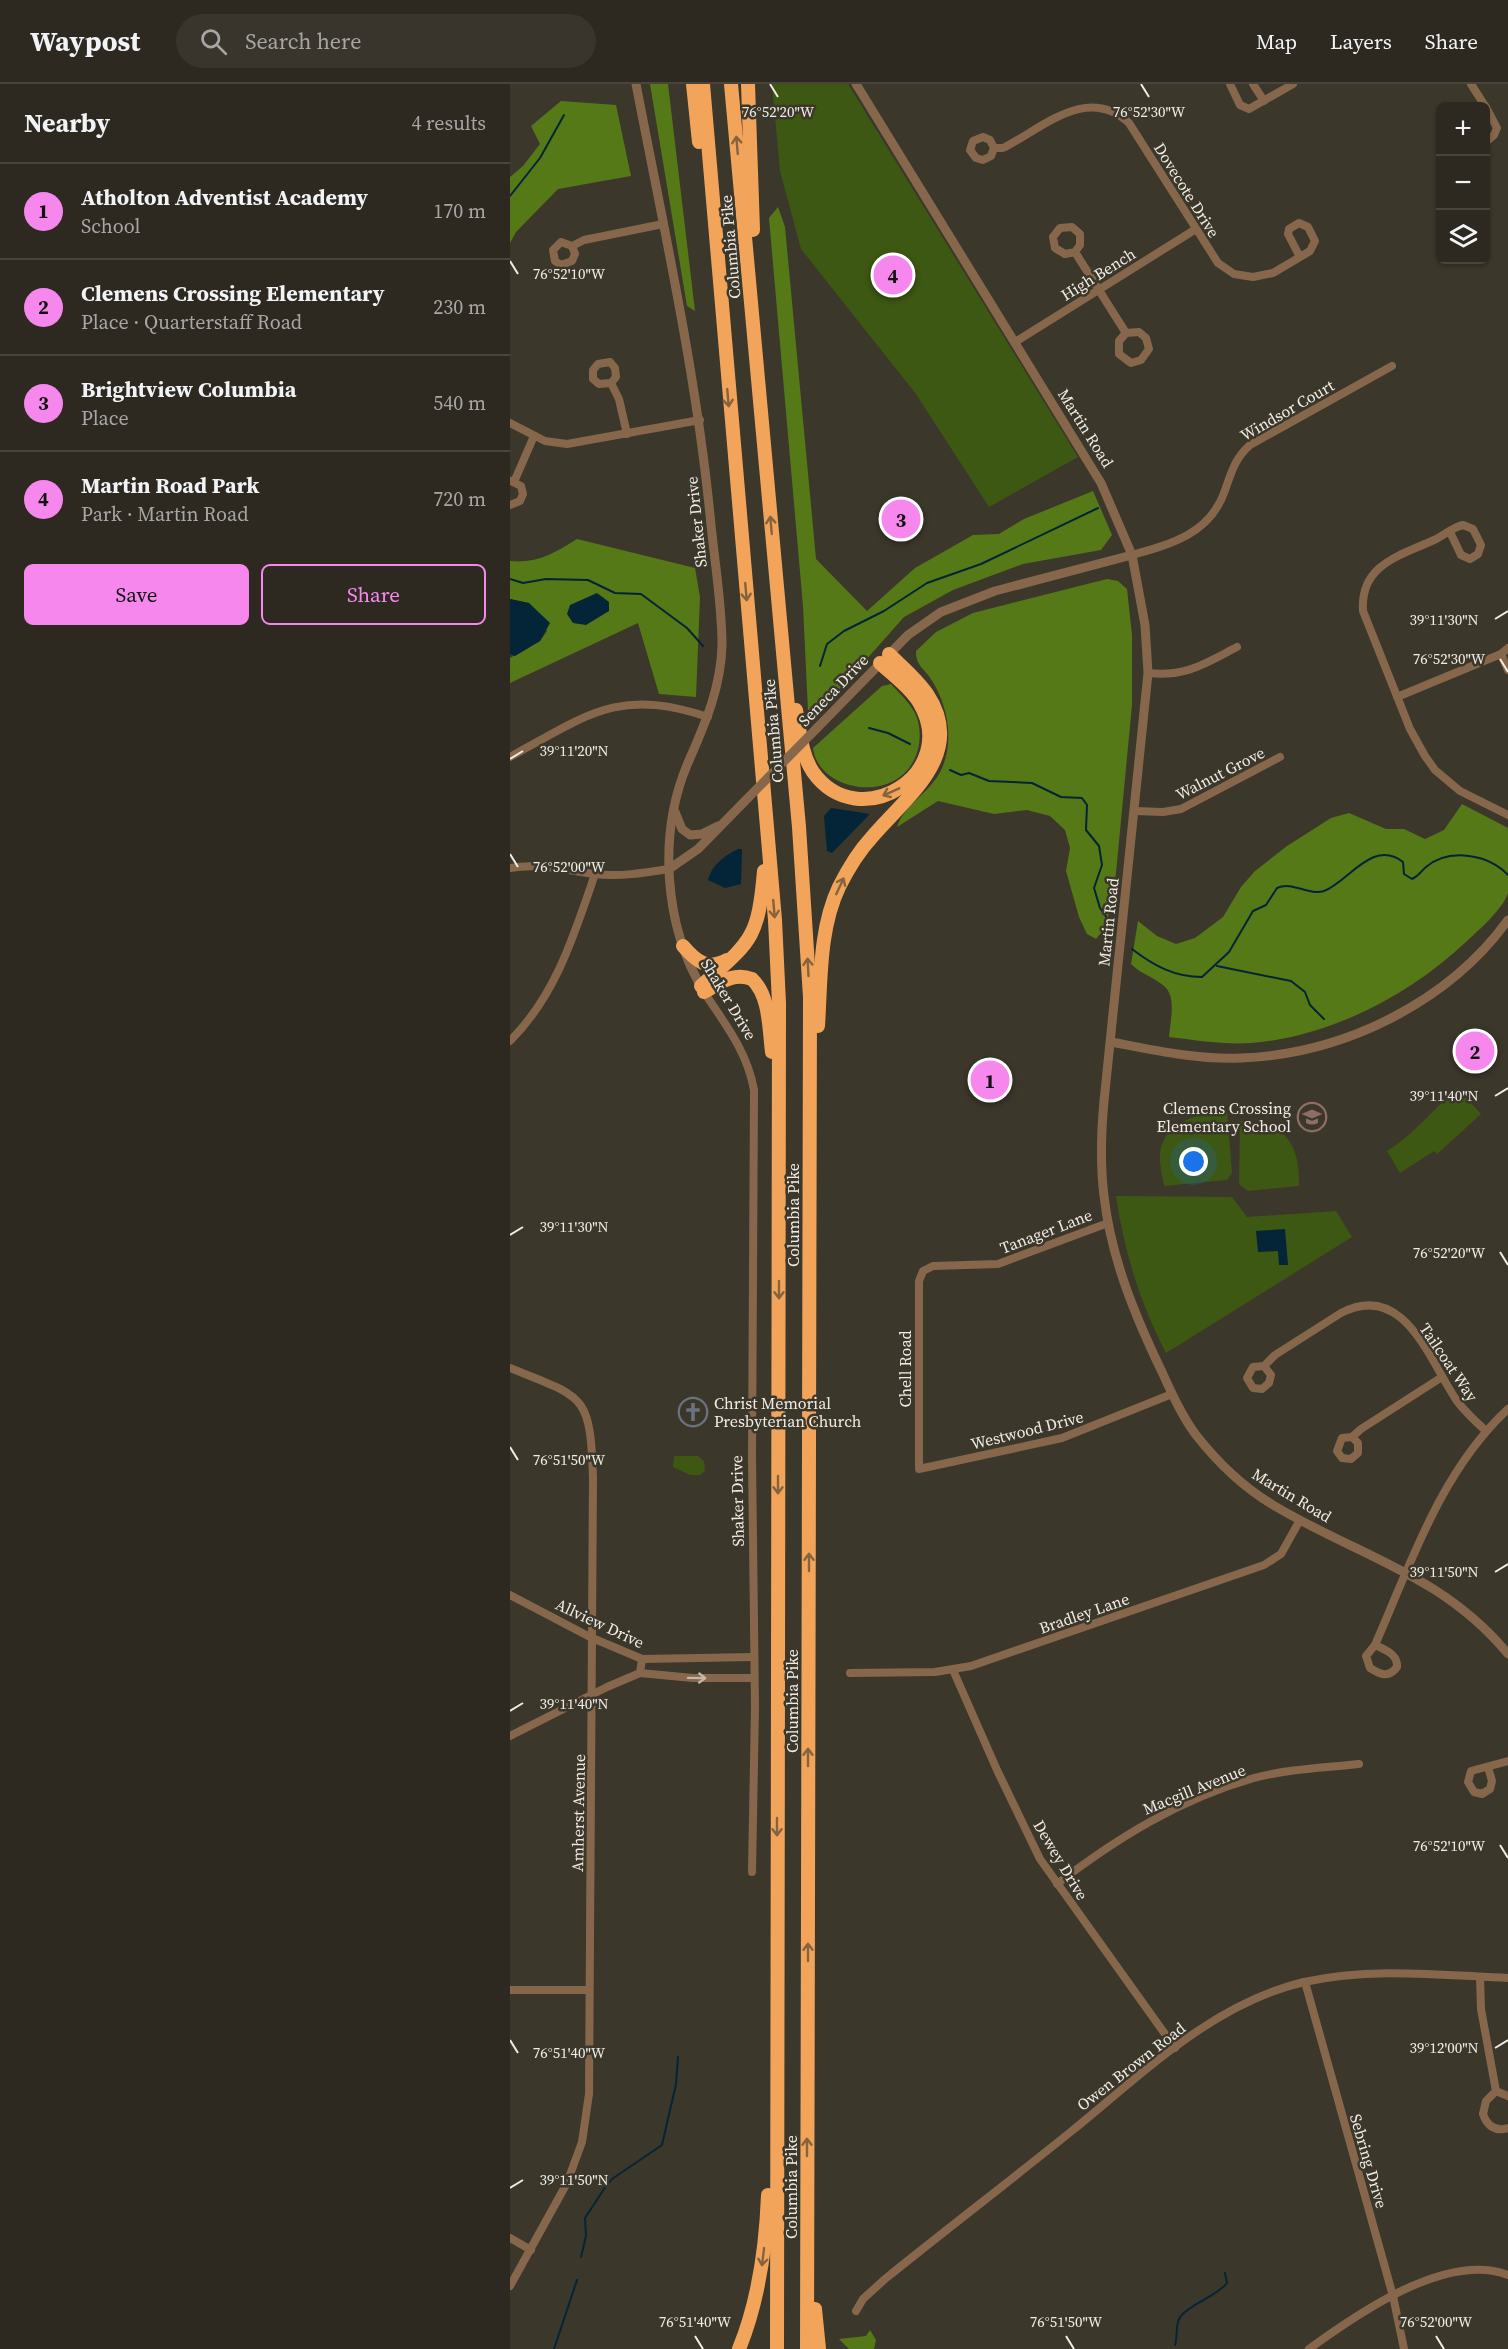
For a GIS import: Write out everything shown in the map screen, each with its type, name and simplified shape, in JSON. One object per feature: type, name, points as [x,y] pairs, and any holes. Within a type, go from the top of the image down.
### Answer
[{"type":"highway","points":[[693,84],[723,339]]},
{"type":"highway","name":"Columbia Pike","points":[[703,84],[723,339],[767,830],[779,1003],[777,2349]]},
{"type":"highway","name":"Columbia Pike","points":[[731,84],[806,914],[810,997],[807,2349]]},
{"type":"highway","points":[[748,84],[763,433]]},
{"type":"highway","points":[[780,625],[804,753],[820,780],[839,794],[872,798],[891,793],[910,781],[926,754],[929,734],[922,708],[884,658]]},
{"type":"highway","points":[[810,1151],[824,944],[833,903],[847,873],[869,839],[926,779],[939,747],[939,724],[927,693],[884,658]]},
{"type":"highway","points":[[703,989],[736,955],[754,932],[760,914],[767,830]]},
{"type":"highway","points":[[683,946],[698,962],[705,965],[720,964],[736,955]]},
{"type":"highway","points":[[703,989],[738,976],[752,979],[758,984],[765,1000],[780,1105]]},
{"type":"highway","points":[[739,2349],[756,2298],[763,2263],[776,2031]]},
{"type":"highway","points":[[807,2206],[819,2349]]},
{"type":"street","name":"Shaker Drive","points":[[636,84],[699,420],[721,622],[721,661],[708,717],[687,766],[674,810],[669,869],[675,915],[683,946],[703,989],[742,1050],[754,1090],[752,1872]]},
{"type":"street","name":"Martin Road","points":[[855,84],[1101,483],[1132,555],[1145,625],[1148,673],[1101,1134],[1102,1177],[1108,1223],[1132,1306],[1172,1394],[1195,1434],[1226,1468],[1258,1495],[1300,1520],[1407,1572],[1459,1604],[1488,1630],[1508,1654]]},
{"type":"street","points":[[1230,84],[1231,92],[1242,108],[1249,109],[1293,84]]},
{"type":"street","points":[[1252,84],[1264,102]]},
{"type":"street","points":[[1471,84],[1482,102]]},
{"type":"street","name":"Dovecote Drive","points":[[994,148],[1011,144],[1077,106],[1093,104],[1110,108],[1129,123],[1218,262],[1244,277],[1263,277],[1299,257]]},
{"type":"street","points":[[1490,116],[1497,128],[1490,138]]},
{"type":"street","points":[[572,246],[584,240],[663,224]]},
{"type":"street","name":"High Bench","points":[[1015,342],[1196,229]]},
{"type":"street","points":[[1075,252],[1126,333]]},
{"type":"street","points":[[1139,332],[1146,338],[1149,349],[1141,360],[1131,363],[1119,354],[1119,341],[1126,333],[1139,332]]},
{"type":"street","name":"Windsor Court","points":[[1132,555],[1176,542],[1200,527],[1220,502],[1234,462],[1250,445],[1392,366]]},
{"type":"street","points":[[611,383],[619,399],[627,434]]},
{"type":"street","points":[[510,423],[534,436],[567,444],[699,420]]},
{"type":"street","points":[[510,505],[520,501],[523,494],[521,486],[512,481],[534,436]]},
{"type":"street","points":[[1450,532],[1461,555],[1470,559],[1478,554],[1481,545],[1470,526],[1458,526],[1384,564],[1370,577],[1364,592],[1366,622],[1417,743],[1435,770],[1460,791],[1508,815]]},
{"type":"street","name":"Seneca Drive","points":[[510,868],[539,866],[594,874],[669,869],[683,861],[723,824],[884,658],[926,621],[960,602],[1132,555]]},
{"type":"street","points":[[1148,673],[1168,675],[1187,672],[1237,647]]},
{"type":"street","points":[[1397,697],[1501,654],[1508,648]]},
{"type":"street","points":[[1501,654],[1508,670]]},
{"type":"street","points":[[510,757],[606,708],[640,703],[656,704],[708,717]]},
{"type":"street","name":"Walnut Grove","points":[[1135,811],[1181,810],[1280,757]]},
{"type":"street","points":[[674,810],[682,829],[690,835],[702,834],[723,824]]},
{"type":"street","points":[[510,1041],[528,1023],[552,987],[573,940],[594,874]]},
{"type":"street","points":[[1110,1042],[1182,1054],[1241,1058],[1291,1053],[1341,1040],[1383,1022],[1438,989],[1473,960],[1508,921]]},
{"type":"street","name":"Tanager Lane","points":[[923,1271],[933,1266],[998,1264],[1108,1223]]},
{"type":"street","name":"Chell Road","points":[[919,1469],[919,1281],[923,1271]]},
{"type":"street","name":"Tailcoat Way","points":[[1264,1366],[1275,1355],[1341,1313],[1370,1305],[1386,1308],[1406,1321],[1465,1410],[1486,1431]]},
{"type":"street","name":"Amherst Avenue","points":[[510,1368],[568,1393],[587,1412],[592,1442],[593,1478],[590,1636],[591,2060],[582,2142],[567,2183],[510,2286]]},
{"type":"street","points":[[1352,1437],[1442,1377]]},
{"type":"street","name":"Westwood Drive","points":[[919,1469],[1062,1438],[1172,1394]]},
{"type":"street","points":[[1375,1645],[1393,1654],[1397,1661],[1397,1667],[1391,1674],[1383,1675],[1367,1665],[1366,1656],[1375,1645],[1449,1485],[1486,1431],[1508,1409]]},
{"type":"street","name":"Bradley Lane","points":[[850,1673],[953,1670],[1264,1565],[1281,1554],[1300,1520]]},
{"type":"street","name":"Allview Drive","points":[[510,1595],[590,1636],[642,1659],[754,1657]]},
{"type":"street","points":[[510,1737],[591,1695],[640,1673],[642,1659]]},
{"type":"street","name":"Dewey Drive","points":[[953,1670],[1040,1859],[1175,2048]]},
{"type":"street","name":"Allview Drive","points":[[640,1673],[693,1678],[754,1678]]},
{"type":"street","points":[[1488,1767],[1508,1761]]},
{"type":"street","name":"Macgill Avenue","points":[[1057,1884],[1135,1828],[1199,1798],[1255,1778],[1359,1764]]},
{"type":"street","name":"Owen Brown Road","points":[[856,2311],[863,2299],[885,2279],[1175,2048],[1209,2024],[1250,2001],[1305,1982],[1370,1973],[1508,1978]]},
{"type":"street","points":[[1480,1977],[1481,2009],[1496,2091]]},
{"type":"street","name":"Sebring Drive","points":[[1305,1982],[1392,2296],[1404,2349]]},
{"type":"street","points":[[510,1990],[590,1990]]},
{"type":"street","points":[[1496,2091],[1508,2097]]},
{"type":"street","points":[[1496,2091],[1486,2101],[1483,2114],[1488,2125],[1493,2128],[1508,2128]]},
{"type":"street","points":[[510,2238],[531,2250]]},
{"type":"street","points":[[1309,2349],[1392,2296],[1436,2278],[1465,2270],[1480,2269],[1508,2275]]},
{"type":"green space","points":[[650,84],[668,84],[695,311],[687,306]]},
{"type":"green space","points":[[772,84],[848,84],[1078,457],[989,507],[916,394],[801,249],[780,171]]},
{"type":"green space","points":[[561,101],[616,105],[631,176],[558,189],[516,232],[510,243],[510,177],[523,166],[540,144],[531,126]]},
{"type":"green space","points":[[778,207],[785,227],[816,559],[867,611],[915,568],[973,535],[999,534],[1024,519],[1093,491],[1112,535],[1101,550],[1023,564],[953,590],[904,617],[818,714],[808,711],[803,606],[769,218]]},
{"type":"green space","points":[[577,539],[695,568],[700,597],[696,697],[659,694],[638,623],[510,683],[510,658],[540,641],[547,631],[529,603],[510,599],[510,561],[537,559]]},
{"type":"green space","points":[[1107,579],[1118,581],[1127,589],[1132,635],[1132,705],[1116,873],[1106,927],[1096,939],[1087,934],[1079,917],[1066,871],[1070,848],[1065,830],[1050,816],[1027,810],[994,814],[938,801],[897,827],[906,811],[938,776],[948,745],[947,720],[940,696],[918,662],[916,651],[936,632],[973,613]]},
{"type":"green space","points":[[891,684],[910,705],[918,721],[919,745],[909,767],[896,780],[880,786],[862,787],[844,783],[829,775],[818,763],[813,748],[882,686]]},
{"type":"green space","points":[[1462,804],[1508,828],[1508,893],[1490,919],[1445,961],[1420,979],[1367,1010],[1310,1032],[1251,1043],[1210,1042],[1169,1037],[1172,1003],[1168,990],[1131,964],[1138,921],[1157,936],[1176,944],[1195,938],[1223,917],[1241,887],[1255,871],[1287,846],[1331,818],[1349,813],[1386,829],[1404,829],[1425,839],[1444,830]]},
{"type":"green space","points":[[1457,1088],[1481,1114],[1437,1154],[1434,1151],[1400,1173],[1387,1151],[1414,1130]]},
{"type":"green space","points":[[1227,1110],[1232,1173],[1227,1180],[1164,1186],[1160,1154],[1167,1135],[1173,1128],[1190,1118]]},
{"type":"green space","points":[[1240,1121],[1268,1125],[1286,1137],[1296,1158],[1299,1186],[1248,1191],[1239,1184]]},
{"type":"green space","points":[[1116,1196],[1232,1197],[1247,1217],[1336,1211],[1352,1237],[1166,1353],[1148,1315],[1134,1276]]},
{"type":"green space","points":[[674,1456],[698,1456],[704,1461],[705,1471],[700,1475],[690,1475],[673,1467]]},
{"type":"green space","points":[[870,2330],[876,2340],[874,2349],[849,2349],[839,2339],[866,2336]]},
{"type":"water","points":[[597,593],[609,602],[609,611],[586,625],[573,623],[567,614],[570,605]]},
{"type":"water","points":[[510,599],[529,603],[550,623],[540,641],[515,656],[510,654]]},
{"type":"water","points":[[831,808],[870,814],[832,853],[827,851],[824,816]]},
{"type":"water","points":[[738,849],[742,849],[741,884],[725,888],[708,880],[719,861]]},
{"type":"water","points":[[1285,1229],[1288,1265],[1279,1265],[1278,1251],[1258,1252],[1256,1231]]},
{"type":"waterway","points":[[510,196],[540,158],[564,115]]},
{"type":"waterway","points":[[820,666],[827,644],[844,631],[884,611],[927,583],[981,564],[1098,508]]},
{"type":"waterway","points":[[510,579],[523,583],[546,579],[588,580],[615,593],[641,594],[687,628],[703,646]]},
{"type":"waterway","points":[[869,728],[888,733],[910,744]]},
{"type":"waterway","points":[[950,770],[961,775],[969,773],[989,781],[1032,783],[1061,797],[1082,798],[1087,805],[1086,830],[1099,846],[1102,865],[1094,888],[1100,908],[1109,921]]},
{"type":"waterway","points":[[1132,949],[1148,961],[1174,973],[1202,977],[1229,952],[1253,911],[1266,905],[1277,888],[1289,886],[1312,892],[1324,891],[1361,864],[1381,855],[1392,856],[1403,862],[1404,874],[1412,879],[1436,861],[1457,855],[1491,862],[1508,875]]},
{"type":"waterway","points":[[1217,966],[1291,981],[1305,992],[1310,1005],[1324,1019]]},
{"type":"waterway","points":[[581,2257],[586,2236],[585,2218],[604,2189],[612,2179],[662,2145],[676,2084],[678,2057]]},
{"type":"waterway","points":[[1175,2345],[1180,2317],[1184,2312],[1222,2288],[1227,2283],[1225,2273]]},
{"type":"waterway","points":[[554,2349],[577,2280]]},
{"type":"place","name":"Martin Road Park","points":[[893,275]]},
{"type":"place","name":"Brightview Columbia","points":[[901,519]]},
{"type":"place","name":"Clemens Crossing Elementary","points":[[1475,1051]]},
{"type":"place","name":"Atholton Adventist Academy","points":[[990,1080]]},
{"type":"place","name":"Clemens Crossing Elementary School","points":[[1312,1117]]},
{"type":"place","name":"Christ Memorial Presbyterian Church","points":[[693,1412]]}]
